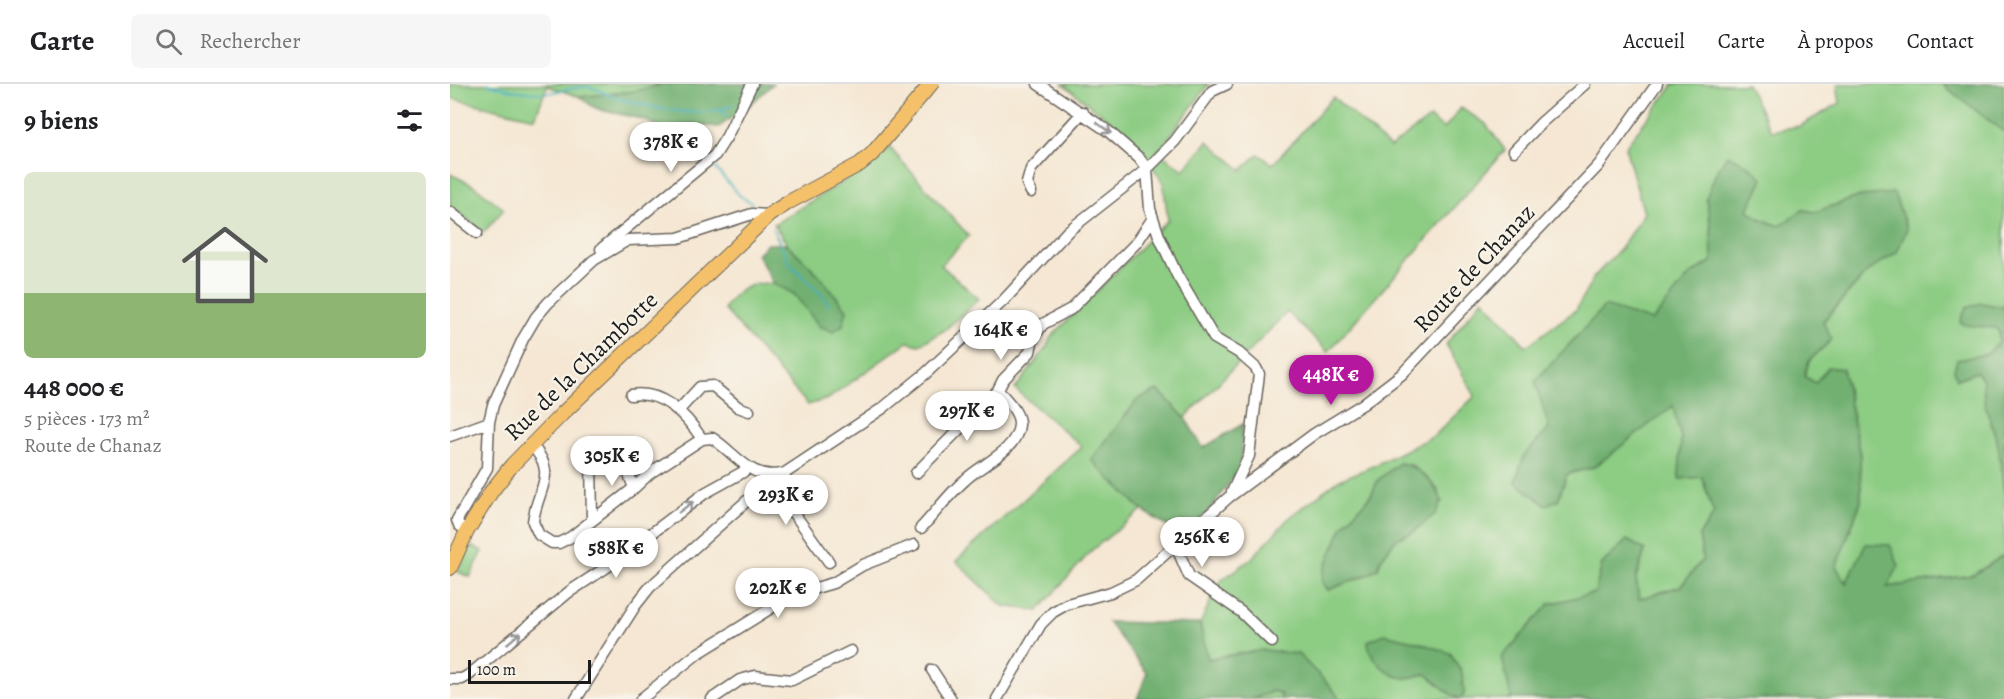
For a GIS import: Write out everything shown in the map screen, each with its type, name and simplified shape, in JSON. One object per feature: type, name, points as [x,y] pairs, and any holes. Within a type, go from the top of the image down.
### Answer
[{"type":"main road","name":"Rue de la Chambotte","points":[[450,568],[467,531],[491,492],[531,445],[769,215],[860,164],[872,154],[931,84]]},
{"type":"street","points":[[467,531],[459,525],[457,520],[487,468],[489,422],[493,405],[506,374],[536,317],[594,260],[601,249],[715,155],[727,136],[752,84]]},
{"type":"street","points":[[1038,84],[1083,112],[1139,158],[1147,169],[1150,209],[1159,236],[1177,275],[1214,338],[1239,353],[1256,368],[1259,374],[1249,456],[1229,497]]},
{"type":"street","points":[[531,445],[541,455],[546,470],[544,485],[533,516],[534,528],[539,535],[552,543],[559,543],[571,537],[659,466],[702,439],[712,438],[748,467],[767,476],[785,473],[901,394],[1004,300],[1068,231],[1147,169],[1175,141],[1212,91],[1227,84]]},
{"type":"street","points":[[1514,151],[1542,122],[1585,84]]},
{"type":"street","name":"Route de Chanaz","points":[[997,699],[1041,624],[1047,618],[1067,604],[1125,586],[1150,569],[1229,497],[1314,434],[1363,404],[1402,374],[1452,324],[1599,165],[1657,84]]},
{"type":"street","points":[[1031,192],[1027,183],[1031,169],[1083,112]]},
{"type":"street","points":[[450,212],[477,233]]},
{"type":"street","points":[[594,260],[628,240],[678,238],[752,214],[769,215]]},
{"type":"street","points":[[916,473],[998,390],[1003,380],[1030,352],[1033,338],[1042,324],[1071,309],[1137,242],[1153,218]]},
{"type":"street","points":[[678,411],[700,387],[713,386],[738,407],[749,411]]},
{"type":"street","points":[[921,528],[965,479],[1008,447],[1015,437],[1019,426],[1016,412],[998,390]]},
{"type":"street","points":[[631,395],[643,393],[671,404],[702,439]]},
{"type":"street","points":[[450,436],[489,422]]},
{"type":"street","points":[[592,520],[593,490],[590,466],[591,457],[598,450],[606,447],[621,456],[634,488]]},
{"type":"street","points":[[450,679],[462,679],[469,675],[569,592],[608,567],[705,493],[748,467]]},
{"type":"street","points":[[767,476],[772,487],[829,561]]},
{"type":"street","points":[[576,699],[650,586],[759,490],[767,476]]},
{"type":"street","points":[[641,699],[697,654],[792,595],[833,583],[863,565],[914,545]]},
{"type":"street","points":[[1176,546],[1189,576],[1241,612],[1272,642]]},
{"type":"street","points":[[712,699],[740,680],[755,676],[792,680],[851,651]]},
{"type":"street","points":[[932,670],[951,699]]},
{"type":"green space","points":[[450,84],[661,85],[635,91],[580,97],[547,86],[535,118],[450,98]]},
{"type":"green space","points":[[659,84],[773,84],[751,104],[719,127],[690,124],[665,132],[642,120],[598,109],[580,97],[635,91]]},
{"type":"green space","points":[[1063,84],[1209,84],[1158,152],[1184,170],[1208,141],[1242,170],[1258,154],[1273,164],[1333,97],[1390,147],[1430,118],[1444,129],[1461,108],[1485,123],[1505,150],[1328,352],[1287,312],[1185,418],[1158,390],[1138,399],[1092,460],[1142,510],[1092,550],[1038,611],[1003,606],[956,561],[1082,447],[1015,389],[1046,348],[1051,337],[1168,220],[1163,182],[1133,139]]},
{"type":"green space","points":[[1674,84],[1747,84],[1771,131],[1800,126],[1840,103],[1837,84],[1942,84],[2004,132],[2004,555],[1973,575],[1887,587],[1853,567],[1846,583],[1836,567],[1861,501],[1860,455],[1843,369],[1815,383],[1804,376],[1809,361],[1832,339],[1823,322],[1868,271],[1897,252],[1861,196],[1815,212],[1803,210],[1779,226],[1759,218],[1748,210],[1706,198],[1711,227],[1712,261],[1690,275],[1652,322],[1524,456],[1558,500],[1567,474],[1594,467],[1673,405],[1681,438],[1679,479],[1702,477],[1714,514],[1699,536],[1703,559],[1681,586],[1639,599],[1636,578],[1645,550],[1602,564],[1595,593],[1549,604],[1510,699],[1460,699],[1464,694],[1462,673],[1451,654],[1414,641],[1405,678],[1426,674],[1459,699],[1340,699],[1329,685],[1237,654],[1207,659],[1200,624],[1219,582],[1251,559],[1288,519],[1337,481],[1434,436],[1475,396],[1446,344],[1483,299],[1526,346],[1576,310],[1594,277],[1620,249],[1644,213],[1625,147]],"holes":[[[1399,463],[1412,465],[1438,490],[1413,532],[1396,539],[1381,559],[1378,568],[1369,574],[1328,590],[1343,526],[1371,495],[1378,480]]]},
{"type":"green space","points":[[1942,84],[2004,84],[2004,132]]},
{"type":"green space","points":[[889,147],[969,236],[941,265],[979,299],[945,330],[919,345],[907,342],[828,399],[808,405],[724,309],[730,300],[742,290],[752,285],[768,283],[778,285],[794,294],[819,326],[819,275],[787,244],[774,224],[875,162]]},
{"type":"green space","points":[[1727,155],[1748,165],[1763,178],[1748,210],[1759,218],[1779,226],[1803,210],[1815,212],[1861,196],[1894,193],[1907,229],[1897,252],[1868,271],[1823,321],[1832,339],[1809,361],[1804,376],[1815,383],[1828,367],[1843,369],[1860,455],[1861,501],[1836,567],[1846,583],[1866,544],[1890,545],[1899,566],[1887,587],[1973,575],[2004,555],[2004,699],[1510,699],[1502,657],[1549,604],[1595,593],[1602,564],[1627,540],[1645,550],[1636,578],[1639,599],[1681,586],[1703,559],[1699,536],[1714,514],[1702,477],[1679,479],[1681,438],[1673,406],[1594,467],[1567,474],[1558,500],[1546,505],[1515,482],[1524,456],[1549,428],[1535,381],[1605,306],[1652,321],[1690,275],[1712,261],[1711,227],[1706,198],[1716,173]]},
{"type":"green space","points":[[450,174],[473,185],[504,209],[484,232],[450,206]]},
{"type":"green space","points":[[767,244],[787,244],[819,275],[847,310],[843,325],[833,332],[819,326],[794,294],[773,283],[757,254]]},
{"type":"green space","points":[[1981,303],[2004,307],[2004,492],[1998,445],[1984,401],[1983,380],[1977,372],[1957,379],[1954,370],[1957,360],[1987,354],[1999,342],[1999,332],[1996,328],[1965,325],[1960,322],[1966,308]]},
{"type":"green space","points":[[1158,390],[1185,418],[1203,448],[1243,424],[1240,468],[1208,512],[1181,535],[1142,510],[1091,460],[1138,399]]},
{"type":"green space","points":[[1399,463],[1420,472],[1435,488],[1442,501],[1435,514],[1413,532],[1396,539],[1381,559],[1378,568],[1369,574],[1328,590],[1322,582],[1323,572],[1343,526],[1371,495],[1378,480]]},
{"type":"green space","points":[[471,546],[483,551],[470,577],[458,572]]},
{"type":"green space","points":[[1108,622],[1200,624],[1208,659],[1263,650],[1298,654],[1340,699],[1281,699],[1281,694],[1274,691],[1252,699],[1137,699],[1147,673]]},
{"type":"green space","points":[[1384,634],[1450,653],[1462,673],[1464,694],[1460,699],[1446,691],[1426,674],[1400,677],[1381,666],[1372,654],[1368,641]]},
{"type":"green space","points":[[1274,691],[1282,694],[1281,699],[1252,699]]},
{"type":"waterway","points":[[488,84],[517,91],[540,93],[589,87],[611,96],[674,111],[704,112],[732,105]]},
{"type":"waterway","points":[[721,110],[727,116]]},
{"type":"waterway","points":[[716,160],[714,165],[716,169],[740,196],[752,203]]},
{"type":"waterway","points":[[773,229],[790,264],[824,297],[829,305]]}]
